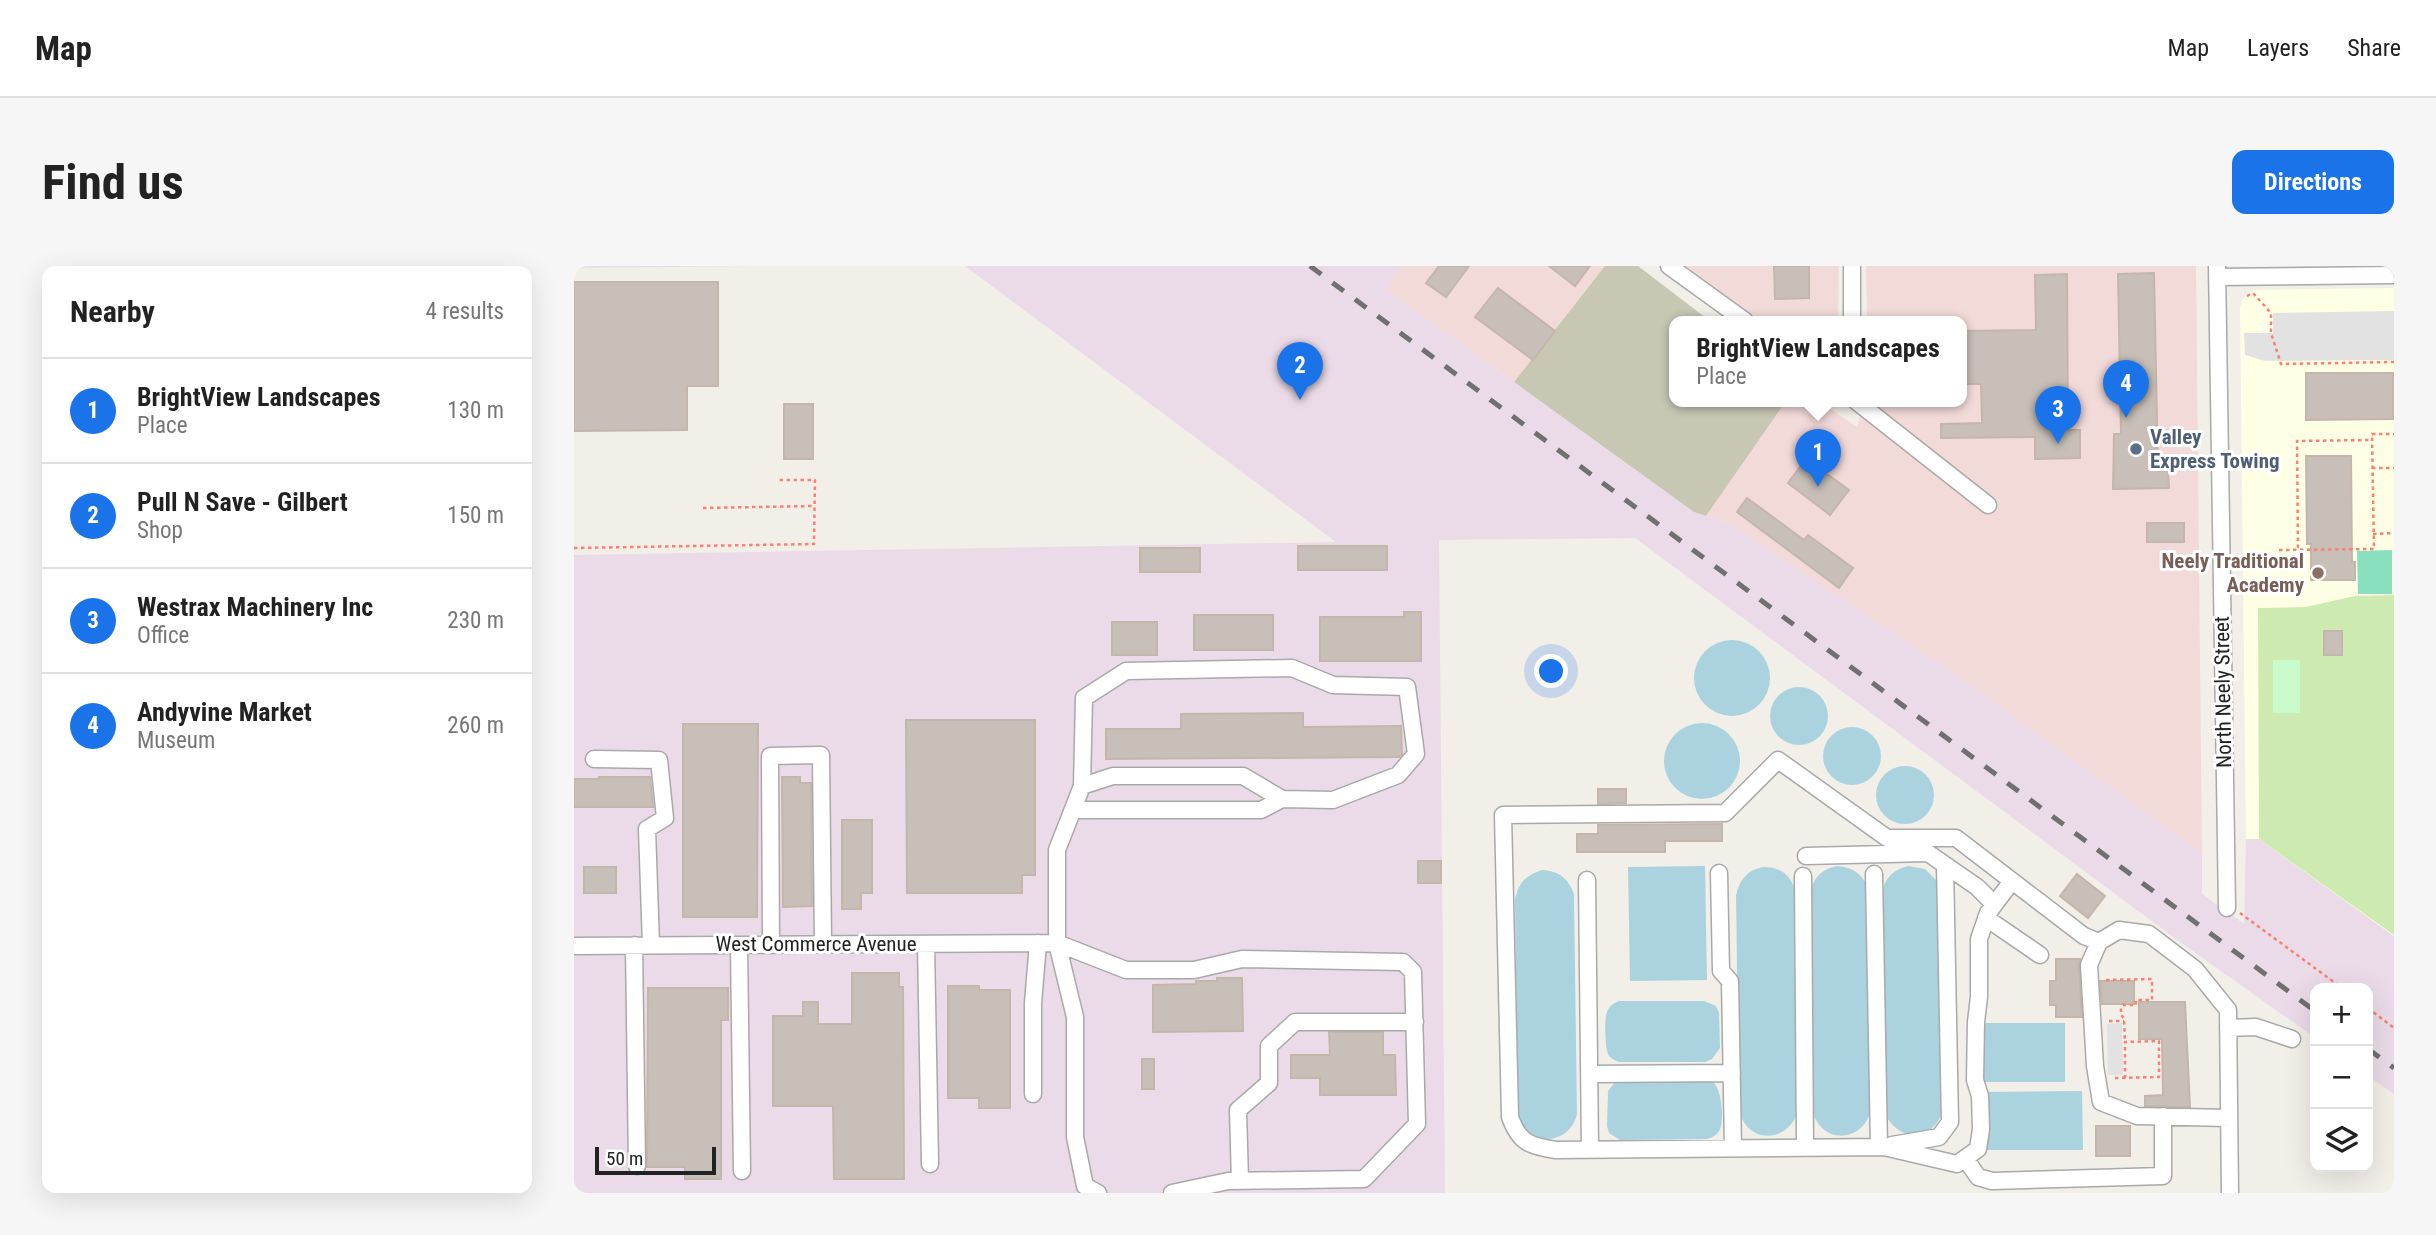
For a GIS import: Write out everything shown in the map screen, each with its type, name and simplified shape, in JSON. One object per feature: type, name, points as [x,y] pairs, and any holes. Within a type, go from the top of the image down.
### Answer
[{"type":"street","points":[[1669,266],[1738,316]]},
{"type":"street","points":[[1852,266],[1852,316]]},
{"type":"street","points":[[2217,272],[2394,275]]},
{"type":"street","name":"North Neely Street","points":[[2217,272],[2227,906]]},
{"type":"street","points":[[1868,408],[1988,505]]},
{"type":"street","points":[[1073,810],[1261,810],[1282,799],[1333,800],[1398,775],[1416,754],[1408,687],[1334,685],[1292,668],[1126,671],[1084,698],[1082,786],[1057,850],[1057,943],[1075,1017],[1075,1138],[1085,1186],[1098,1193]]},
{"type":"street","points":[[771,945],[770,756],[821,755],[823,944]]},
{"type":"street","points":[[594,759],[659,760],[665,818],[647,829],[651,946]]},
{"type":"street","points":[[1945,865],[1950,1122],[1939,1137],[1882,1147],[1556,1150],[1532,1146],[1516,1132],[1510,1117],[1503,815],[1725,813],[1778,760],[1887,838],[1956,838],[2084,936],[2099,942]]},
{"type":"street","points":[[1082,786],[1113,776],[1243,776],[1282,799]]},
{"type":"street","points":[[1806,856],[1928,853],[1977,887],[1990,911],[2040,955]]},
{"type":"street","points":[[1719,873],[1721,971],[1730,981],[1733,1148]]},
{"type":"street","points":[[1874,874],[1882,1147]]},
{"type":"street","points":[[1803,876],[1805,1147]]},
{"type":"street","points":[[1587,880],[1590,1150]]},
{"type":"street","points":[[1882,1147],[1957,1164],[1978,1149],[1981,1129],[1980,1096],[1975,1080],[1979,939],[1990,911],[2012,881]]},
{"type":"street","points":[[2229,1118],[2137,1116],[2101,1102],[2089,965],[2099,942],[2119,930],[2148,934],[2195,969],[2228,1010],[2230,1193]]},
{"type":"street","points":[[1033,1094],[1033,1003],[1038,943]]},
{"type":"street","points":[[1057,943],[1126,970],[1194,970],[1242,959],[1403,962],[1413,972],[1417,1124],[1364,1179],[1228,1181],[1172,1193]]},
{"type":"street","name":"West Commerce Avenue","points":[[574,946],[1057,943]]},
{"type":"street","points":[[926,944],[930,1164]]},
{"type":"street","points":[[739,945],[742,1171]]},
{"type":"street","points":[[634,946],[637,1166]]},
{"type":"street","points":[[1240,1181],[1238,1110],[1269,1083],[1269,1046],[1295,1022],[1415,1022]]},
{"type":"street","points":[[2228,1028],[2256,1027],[2292,1039]]},
{"type":"street","points":[[1589,1074],[1732,1073]]},
{"type":"street","points":[[1965,1158],[1978,1177],[1992,1181],[2163,1177],[2163,1116]]},
{"type":"path","points":[[2247,296],[2253,293],[2271,313],[2271,333],[2281,364],[2394,362]]},
{"type":"path","points":[[2279,550],[2374,549],[2372,434],[2394,434]]},
{"type":"path","points":[[2298,550],[2297,441],[2372,440]]},
{"type":"path","points":[[2372,468],[2394,468]]},
{"type":"path","points":[[574,548],[814,544],[815,480],[778,480]]},
{"type":"path","points":[[703,508],[814,506]]},
{"type":"path","points":[[2373,534],[2394,533]]},
{"type":"path","points":[[2227,906],[2335,983]]},
{"type":"path","points":[[2106,980],[2152,979],[2152,1000],[2136,1000],[2136,1005],[2123,1005],[2121,1015],[2124,1021],[2125,1078]]},
{"type":"path","points":[[2373,1012],[2394,1028]]},
{"type":"path","points":[[2109,1021],[2124,1021]]},
{"type":"path","points":[[2097,1078],[2159,1077],[2159,1041],[2124,1042]]},
{"type":"shaded area","points":[[574,266],[755,266],[574,268]]},
{"type":"shaded area","points":[[965,266],[1404,266],[1385,289],[1694,512],[1728,523],[1958,676],[2202,854],[2202,894],[2244,924],[2246,839],[2259,839],[2394,935],[2394,1094],[2373,1079],[2373,983],[2310,983],[2310,1034],[2176,939],[1635,538],[1439,540],[1445,1193],[574,1193],[574,555],[1336,542]]},
{"type":"shaded area","points":[[1404,266],[1605,266],[1514,382],[1384,289]]},
{"type":"shaded area","points":[[1605,266],[1638,266],[1703,316],[1669,316],[1669,407],[1782,407],[1706,516],[1694,512],[1514,382]]},
{"type":"shaded area","points":[[1686,266],[1839,266],[1838,316],[1754,316]]},
{"type":"shaded area","points":[[1866,266],[2196,266],[2202,854],[1728,523],[1706,516],[1782,407],[1828,407],[1857,427],[1862,407],[1967,407],[1967,316],[1867,316]]},
{"type":"shaded area","name":"Neely Traditional Academy","points":[[2394,288],[2394,936],[2259,839],[2246,839],[2240,307],[2244,297],[2253,290]]},
{"type":"shaded area","points":[[2394,311],[2394,360],[2265,361],[2245,355],[2244,333],[2273,333],[2273,313]]},
{"type":"shaded area","points":[[2122,1023],[2123,1075],[2108,1075],[2107,1024]]},
{"type":"green space","points":[[2392,550],[2392,594],[2358,594],[2357,551]]},
{"type":"green space","points":[[2394,595],[2394,935],[2259,839],[2258,608],[2306,607],[2355,596]]},
{"type":"green space","points":[[2273,660],[2300,660],[2300,713],[2273,713]]},
{"type":"water","points":[[1732,640],[1747,643],[1759,651],[1767,663],[1770,678],[1767,693],[1759,705],[1747,713],[1732,716],[1717,713],[1705,705],[1697,693],[1694,678],[1697,663],[1705,651],[1717,643]]},
{"type":"water","points":[[1799,687],[1810,689],[1823,700],[1828,716],[1826,727],[1815,740],[1799,745],[1788,743],[1775,732],[1770,716],[1772,705],[1783,692]]},
{"type":"water","points":[[1702,723],[1717,726],[1729,734],[1737,746],[1740,761],[1737,776],[1729,788],[1717,796],[1702,799],[1687,796],[1675,788],[1667,776],[1664,761],[1667,746],[1675,734],[1687,726]]},
{"type":"water","points":[[1852,727],[1863,729],[1876,740],[1881,756],[1879,767],[1868,780],[1852,785],[1841,783],[1828,772],[1823,756],[1825,745],[1836,732]]},
{"type":"water","points":[[1905,766],[1916,768],[1929,779],[1934,795],[1932,806],[1921,819],[1905,824],[1894,822],[1881,811],[1876,795],[1878,784],[1889,771]]},
{"type":"water","points":[[1705,866],[1707,980],[1630,981],[1628,867]]},
{"type":"water","points":[[1837,866],[1857,872],[1869,890],[1871,1110],[1859,1130],[1840,1136],[1822,1128],[1812,1108],[1810,896],[1818,876]]},
{"type":"water","points":[[1908,866],[1925,869],[1937,881],[1943,1110],[1932,1128],[1916,1134],[1899,1130],[1885,1114],[1881,896],[1890,876]]},
{"type":"water","points":[[1763,867],[1784,872],[1795,890],[1798,1110],[1786,1130],[1767,1136],[1757,1134],[1749,1128],[1739,1108],[1736,896],[1745,877]]},
{"type":"water","points":[[1542,870],[1562,876],[1574,894],[1577,1114],[1565,1133],[1546,1139],[1528,1132],[1518,1112],[1515,900],[1524,880]]},
{"type":"water","points":[[1619,1001],[1704,1001],[1716,1006],[1719,1013],[1720,1048],[1712,1059],[1705,1062],[1619,1062],[1608,1053],[1605,1028],[1608,1010]]},
{"type":"water","points":[[1980,1023],[2065,1023],[2065,1082],[1981,1082]]},
{"type":"water","points":[[1616,1081],[1712,1081],[1718,1090],[1721,1104],[1719,1131],[1707,1139],[1620,1140],[1609,1133],[1607,1126],[1608,1091]]},
{"type":"water","points":[[2082,1091],[2083,1150],[1986,1150],[1985,1092]]},
{"type":"building","points":[[1439,266],[1469,266],[1446,297],[1426,283]]},
{"type":"building","points":[[1549,266],[1590,266],[1575,286]]},
{"type":"building","points":[[1774,266],[1809,266],[1809,298],[1775,299]]},
{"type":"building","points":[[2154,273],[2158,471],[2168,470],[2169,488],[2113,489],[2114,434],[2121,434],[2118,274]]},
{"type":"building","points":[[2067,274],[2068,430],[2080,430],[2080,458],[2035,459],[2035,437],[1941,438],[1941,424],[1982,423],[1981,384],[1967,384],[1967,331],[2036,330],[2035,275]]},
{"type":"building","points":[[574,282],[718,282],[718,386],[687,386],[687,430],[574,431]]},
{"type":"building","points":[[1498,288],[1555,331],[1533,360],[1475,317]]},
{"type":"building","points":[[2306,373],[2393,373],[2393,419],[2306,420]]},
{"type":"building","points":[[784,404],[813,404],[813,459],[784,459]]},
{"type":"building","points":[[2306,456],[2351,456],[2352,562],[2355,562],[2355,580],[2311,580],[2311,544],[2307,544]]},
{"type":"building","points":[[1806,459],[1849,490],[1830,515],[1788,483]]},
{"type":"building","points":[[1747,498],[1804,540],[1808,535],[1853,568],[1839,588],[1737,512]]},
{"type":"building","points":[[2147,523],[2184,523],[2184,542],[2147,542]]},
{"type":"building","points":[[1298,546],[1387,546],[1387,570],[1298,570]]},
{"type":"building","points":[[1140,548],[1200,548],[1200,572],[1140,572]]},
{"type":"building","points":[[1404,612],[1421,612],[1421,661],[1320,661],[1320,617],[1404,617]]},
{"type":"building","points":[[1194,615],[1273,615],[1273,650],[1194,650]]},
{"type":"building","points":[[1112,622],[1157,622],[1157,655],[1112,655]]},
{"type":"building","points":[[2324,631],[2342,631],[2342,655],[2324,655]]},
{"type":"building","points":[[1303,713],[1303,727],[1401,726],[1402,755],[1106,759],[1106,729],[1181,729],[1181,714]]},
{"type":"building","points":[[906,720],[1035,720],[1035,875],[1022,875],[1022,893],[907,893]]},
{"type":"building","points":[[683,724],[758,724],[757,917],[683,917]]},
{"type":"building","points":[[650,777],[653,807],[574,807],[574,779]]},
{"type":"building","points":[[782,777],[800,777],[800,783],[811,783],[812,906],[783,907]]},
{"type":"building","points":[[1598,789],[1626,789],[1626,803],[1598,804]]},
{"type":"building","points":[[842,820],[872,820],[872,893],[861,893],[861,909],[842,909]]},
{"type":"building","points":[[1722,824],[1722,841],[1665,841],[1665,852],[1577,852],[1577,834],[1598,834],[1598,825]]},
{"type":"building","points":[[1418,861],[1441,861],[1441,883],[1418,883]]},
{"type":"building","points":[[584,867],[616,867],[616,893],[584,893]]},
{"type":"building","points":[[2077,874],[2105,896],[2088,918],[2060,896]]},
{"type":"building","points":[[2056,959],[2080,959],[2082,1017],[2056,1017],[2056,1005],[2050,1005],[2050,981],[2056,981]]},
{"type":"building","points":[[852,973],[899,973],[899,987],[903,987],[904,1179],[834,1179],[833,1106],[773,1106],[773,1016],[803,1016],[803,1002],[818,1002],[818,1024],[852,1024]]},
{"type":"building","points":[[1217,978],[1242,978],[1243,1031],[1153,1032],[1153,985],[1196,984],[1196,981],[1217,981]]},
{"type":"building","points":[[2100,981],[2134,981],[2134,1004],[2102,1004]]},
{"type":"building","points":[[948,986],[1010,990],[1010,1108],[979,1108],[979,1098],[948,1098]]},
{"type":"building","points":[[648,988],[728,988],[728,1020],[721,1020],[721,1179],[685,1179],[685,1167],[647,1167]]},
{"type":"building","points":[[2139,1002],[2185,1002],[2190,1107],[2145,1106],[2145,1096],[2163,1095],[2162,1039],[2139,1039]]},
{"type":"building","points":[[1329,1032],[1383,1032],[1383,1055],[1395,1055],[1396,1095],[1320,1095],[1320,1078],[1291,1078],[1291,1055],[1330,1055]]},
{"type":"building","points":[[1142,1059],[1154,1059],[1154,1089],[1142,1089]]},
{"type":"building","points":[[2096,1126],[2130,1126],[2130,1156],[2096,1156]]},
{"type":"railway","points":[[1310,266],[2310,1007]]},
{"type":"railway","points":[[2373,1053],[2394,1068]]},
{"type":"place","name":"Pull N Save - Gilbert","points":[[1300,400]]},
{"type":"place","name":"Andyvine Market","points":[[2126,418]]},
{"type":"place","name":"Westrax Machinery Inc","points":[[2058,444]]},
{"type":"place","name":"Valley Express Towing","points":[[2136,449]]},
{"type":"place","name":"BrightView Landscapes","points":[[1818,487]]},
{"type":"place","name":"Neely Traditional Academy","points":[[2318,573]]}]
